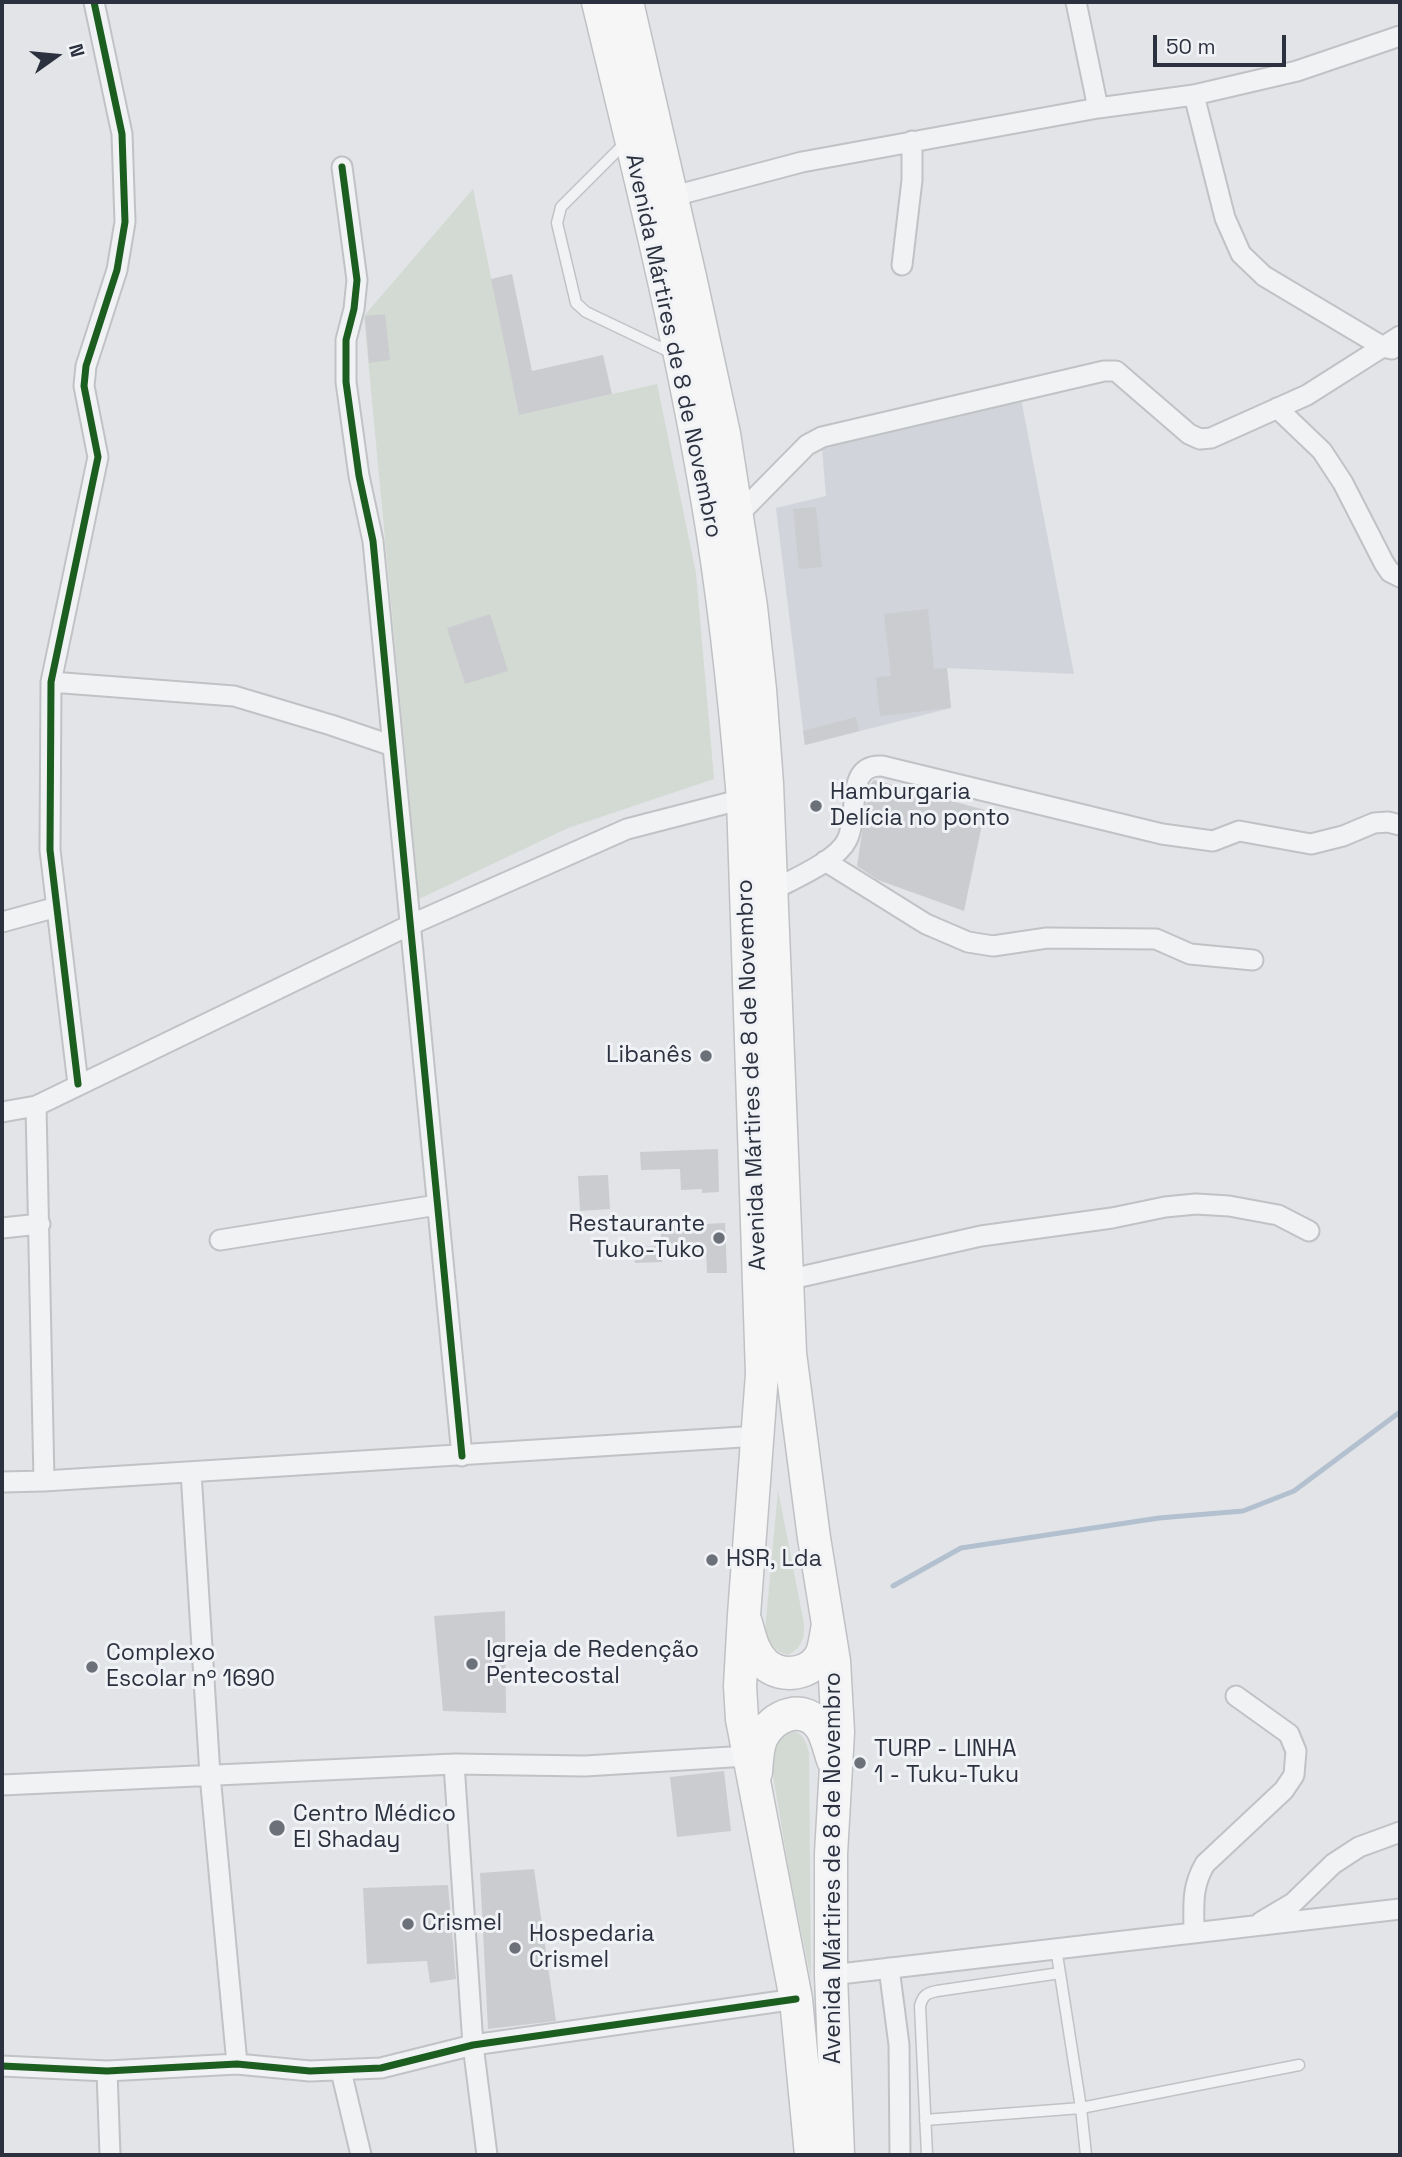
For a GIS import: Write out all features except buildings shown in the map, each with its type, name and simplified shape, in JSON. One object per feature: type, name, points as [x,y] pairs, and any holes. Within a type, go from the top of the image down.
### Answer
[{"type":"main road","name":"Avenida Mártires de 8 de Novembro","points":[[598,2],[698,445],[732,679],[743,799],[762,1374],[740,1686],[747,1756],[796,1999],[811,2155]]},
{"type":"main road","name":"Avenida Mártires de 8 de Novembro","points":[[627,2],[711,369],[738,516],[760,690],[790,1353],[798,1427],[829,1624],[836,1689],[836,1768],[831,1854],[831,1975],[838,2155]]},
{"type":"main road","points":[[744,1615],[754,1650],[759,1657],[775,1670],[788,1673],[799,1673],[811,1667],[822,1653],[829,1624]]},
{"type":"main road","points":[[754,1786],[760,1742],[774,1720],[786,1714],[810,1717],[821,1728],[836,1768]]},
{"type":"street","points":[[78,1084],[50,850],[51,682],[98,457],[84,386],[86,366],[117,270],[125,222],[122,134],[94,2]]},
{"type":"street","points":[[1076,2],[1098,108]]},
{"type":"street","points":[[670,197],[802,162],[1098,108],[1194,95],[1297,71],[1400,36]]},
{"type":"street","points":[[1194,95],[1225,218],[1241,254],[1264,276],[1392,349]]},
{"type":"street","points":[[902,265],[912,180],[912,141]]},
{"type":"street","points":[[342,167],[357,280],[354,309],[346,341],[346,382],[359,476],[373,541],[462,1456]]},
{"type":"street","points":[[738,516],[807,445],[822,437],[1104,371],[1116,372],[1189,434],[1200,439],[1211,438],[1307,395],[1392,349],[1400,336]]},
{"type":"street","points":[[1277,408],[1322,451],[1343,483],[1384,564],[1390,572],[1400,577]]},
{"type":"street","points":[[51,682],[234,696],[393,746]]},
{"type":"street","points":[[771,891],[841,850],[854,822],[857,783],[861,772],[871,766],[883,766],[1162,834],[1213,841],[1239,831],[1311,844],[1343,836],[1374,823],[1400,825]]},
{"type":"street","points":[[2,1112],[36,1106],[410,925],[627,829],[743,799]]},
{"type":"street","points":[[825,861],[926,924],[968,942],[993,946],[1047,938],[1156,939],[1190,954],[1253,960]]},
{"type":"street","points":[[2,922],[57,907]]},
{"type":"street","points":[[36,1106],[44,1481]]},
{"type":"street","points":[[787,1280],[981,1236],[1196,1204],[1229,1206],[1278,1215],[1309,1231]]},
{"type":"street","points":[[220,1240],[438,1205]]},
{"type":"street","points":[[2,1228],[40,1224]]},
{"type":"street","points":[[2,1482],[758,1436]]},
{"type":"street","points":[[191,1472],[210,1774],[237,2064]]},
{"type":"street","points":[[1194,1933],[1194,1894],[1197,1879],[1205,1864],[1284,1790],[1294,1775],[1296,1751],[1289,1734],[1236,1696]]},
{"type":"street","points":[[2,1784],[454,1764],[585,1766],[747,1756]]},
{"type":"street","points":[[454,1764],[473,2045],[487,2155]]},
{"type":"street","points":[[1254,1926],[1293,1903],[1334,1864],[1359,1847],[1400,1832]]},
{"type":"street","points":[[831,1975],[1400,1909]]},
{"type":"street","points":[[889,1968],[900,2045],[900,2155]]},
{"type":"street","points":[[2,2066],[107,2071],[237,2064],[310,2071],[381,2068],[473,2045],[796,1999]]},
{"type":"street","points":[[107,2071],[110,2155]]},
{"type":"street","points":[[341,2071],[361,2155]]},
{"type":"lane","points":[[630,138],[561,207],[557,223],[576,303],[580,309],[680,356]]},
{"type":"lane","points":[[1056,1947],[1086,2155]]},
{"type":"lane","points":[[927,2155],[920,2006],[922,1998],[927,1993],[937,1991],[1060,1973]]},
{"type":"lane","points":[[925,2120],[1081,2108],[1299,2065]]},
{"type":"shaded area","points":[[473,189],[519,415],[657,384],[696,573],[714,779],[568,828],[419,899],[364,316]]},
{"type":"shaded area","points":[[1021,399],[1074,674],[947,668],[951,708],[805,745],[776,508],[826,496],[822,448]]},
{"type":"shaded area","points":[[778,1490],[804,1624],[801,1642],[796,1650],[788,1655],[772,1646],[765,1631]]},
{"type":"shaded area","points":[[791,1730],[799,1733],[809,1752],[811,1979],[771,1763],[772,1751],[784,1732]]},
{"type":"waterway","points":[[893,1586],[961,1548],[1159,1518],[1243,1511],[1294,1491],[1400,1412]]},
{"type":"cycle path","points":[[78,1084],[50,850],[51,682],[98,457],[84,386],[86,366],[117,270],[125,222],[122,134],[94,2]]},
{"type":"cycle path","points":[[342,167],[357,280],[354,309],[346,340],[346,382],[359,476],[373,541],[462,1456]]},
{"type":"cycle path","points":[[2,2066],[107,2071],[237,2064],[310,2071],[381,2068],[473,2045],[796,1999]]},
{"type":"place","name":"Hamburgaria Delícia no ponto","points":[[816,806]]},
{"type":"place","name":"Libanês","points":[[706,1056]]},
{"type":"place","name":"Restaurante Tuko-Tuko","points":[[719,1238]]},
{"type":"place","name":"HSR, Lda","points":[[712,1560]]},
{"type":"place","name":"Igreja de Redenção Pentecostal","points":[[472,1664]]},
{"type":"place","name":"Complexo Escolar nº 1690","points":[[92,1667]]},
{"type":"place","name":"TURP - LINHA 1 - Tuku-Tuku","points":[[860,1763]]},
{"type":"place","name":"Centro Médico El Shaday","points":[[277,1828]]},
{"type":"place","name":"Crismel","points":[[408,1924]]},
{"type":"place","name":"Hospedaria Crismel","points":[[515,1948]]}]
